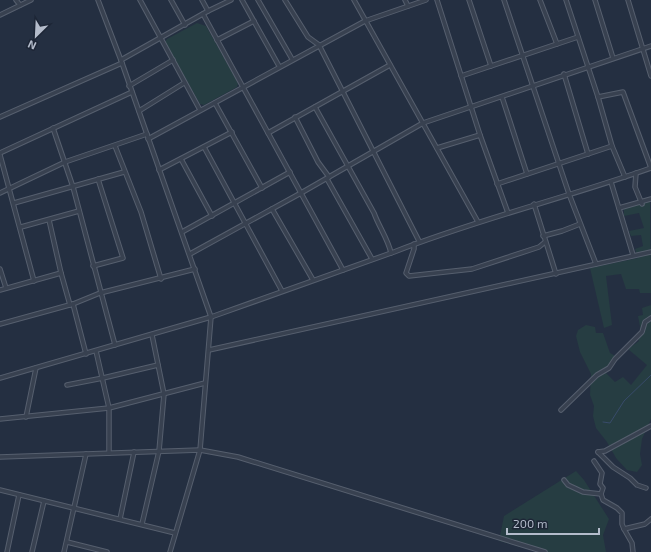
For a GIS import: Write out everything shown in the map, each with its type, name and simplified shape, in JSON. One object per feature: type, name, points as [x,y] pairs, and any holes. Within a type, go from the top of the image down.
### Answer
[{"type":"street","points":[[16,0],[20,5]]},
{"type":"street","points":[[0,15],[31,0]]},
{"type":"street","points":[[98,0],[190,254],[211,317],[200,450],[170,552]]},
{"type":"street","points":[[140,0],[200,110]]},
{"type":"street","points":[[170,0],[185,25]]},
{"type":"street","points":[[202,0],[208,11]]},
{"type":"street","points":[[0,117],[121,61],[208,11],[231,0]]},
{"type":"street","points":[[242,0],[279,66]]},
{"type":"street","points":[[258,0],[292,60]]},
{"type":"street","points":[[286,0],[308,38],[319,45],[419,242]]},
{"type":"street","points":[[354,0],[478,222]]},
{"type":"street","points":[[405,0],[408,6]]},
{"type":"street","points":[[148,139],[243,88],[279,66],[365,21],[426,0]]},
{"type":"street","points":[[437,0],[480,135],[508,212]]},
{"type":"street","points":[[469,0],[491,66]]},
{"type":"street","points":[[504,0],[569,194],[596,264]]},
{"type":"street","points":[[540,0],[557,44]]},
{"type":"street","points":[[566,0],[598,96],[612,146],[625,177]]},
{"type":"street","points":[[596,0],[613,58]]},
{"type":"street","points":[[628,0],[651,76]]},
{"type":"street","points":[[203,14],[343,270]]},
{"type":"street","points":[[217,40],[254,21]]},
{"type":"street","points":[[461,76],[523,54],[578,37]]},
{"type":"street","points":[[190,254],[302,193],[423,123],[472,108],[564,74],[651,46]]},
{"type":"street","points":[[129,86],[173,60]]},
{"type":"street","points":[[268,132],[390,65]]},
{"type":"street","points":[[564,74],[588,154]]},
{"type":"street","points":[[139,111],[184,83]]},
{"type":"street","points":[[34,282],[21,227],[0,154],[132,92]]},
{"type":"street","points":[[0,378],[152,336],[211,317],[478,222],[611,182],[651,168],[623,92],[598,96]]},
{"type":"street","points":[[502,97],[527,174]]},
{"type":"street","points":[[215,103],[262,188]]},
{"type":"street","points":[[315,107],[389,244],[391,253]]},
{"type":"street","points":[[295,117],[318,162],[372,259]]},
{"type":"street","points":[[53,128],[73,186],[100,293],[115,345]]},
{"type":"street","points":[[159,170],[204,148],[232,132]]},
{"type":"street","points":[[0,193],[65,162],[115,146],[146,134]]},
{"type":"street","points":[[437,148],[480,135]]},
{"type":"street","points":[[115,146],[141,212],[162,279]]},
{"type":"street","points":[[497,184],[559,165],[612,146]]},
{"type":"street","points":[[204,148],[282,291]]},
{"type":"street","points":[[181,159],[212,216]]},
{"type":"street","points":[[14,203],[124,172]]},
{"type":"street","points":[[182,232],[290,172]]},
{"type":"street","points":[[636,173],[635,187],[642,202]]},
{"type":"street","points":[[94,266],[123,258],[98,179]]},
{"type":"street","points":[[611,182],[633,255]]},
{"type":"street","points":[[619,208],[651,199]]},
{"type":"street","points":[[534,204],[556,274]]},
{"type":"street","points":[[272,209],[313,280]]},
{"type":"street","points":[[21,227],[79,211]]},
{"type":"street","points":[[49,220],[60,273],[72,305],[86,354]]},
{"type":"street","points":[[544,236],[562,232],[580,224]]},
{"type":"street","points":[[414,244],[414,249],[406,273],[409,276],[472,268],[539,247],[545,242]]},
{"type":"street","points":[[209,350],[651,252]]},
{"type":"street","points":[[0,269],[6,288]]},
{"type":"street","points":[[0,324],[72,305],[100,293],[162,279],[195,269]]},
{"type":"street","points":[[0,290],[34,282],[60,273]]},
{"type":"street","points":[[561,410],[597,375],[609,368],[615,359],[642,332],[645,322],[651,318]]},
{"type":"street","points":[[142,524],[159,451],[164,394],[152,336]]},
{"type":"street","points":[[96,351],[109,408],[109,453]]},
{"type":"street","points":[[67,385],[158,365]]},
{"type":"street","points":[[26,417],[36,368]]},
{"type":"street","points":[[0,419],[109,408],[205,383]]},
{"type":"street","points":[[646,488],[637,485],[630,478],[613,467],[598,452],[605,452],[651,426]]},
{"type":"street","points":[[0,456],[200,450],[238,457],[545,552]]},
{"type":"street","points":[[120,519],[134,452]]},
{"type":"street","points":[[64,552],[86,454]]},
{"type":"street","points":[[594,461],[602,473],[600,484],[603,488],[601,494],[603,500],[617,508],[622,513],[622,524],[632,543],[633,552]]},
{"type":"street","points":[[564,480],[568,485],[583,492],[601,494]]},
{"type":"street","points":[[0,490],[175,533]]},
{"type":"street","points":[[7,552],[20,495]]},
{"type":"street","points":[[32,552],[44,501]]},
{"type":"street","points":[[624,529],[645,524],[651,519]]},
{"type":"street","points":[[67,542],[107,552]]},
{"type":"green space","points":[[197,23],[206,26],[238,83],[237,87],[204,105],[200,104],[165,42],[167,39]]},
{"type":"green space","points":[[650,201],[651,293],[640,293],[639,289],[626,289],[621,274],[606,276],[612,325],[604,328],[590,268],[638,258],[635,249],[643,246],[641,235],[631,236],[629,231],[644,228],[639,213],[624,216],[624,207]]},
{"type":"green space","points":[[651,305],[651,419],[642,439],[640,454],[642,465],[637,472],[627,470],[616,458],[607,442],[596,428],[593,416],[594,406],[590,395],[591,374],[580,352],[576,336],[578,330],[586,325],[595,327],[596,333],[603,333],[610,353],[619,358],[604,371],[615,382],[623,377],[631,385],[647,365],[628,349],[639,341],[636,334],[641,332],[638,316],[643,315],[642,308]]},
{"type":"green space","points":[[576,471],[584,480],[609,519],[603,535],[606,552],[538,552],[499,541],[504,516]]},
{"type":"waterway","points":[[603,422],[610,423],[624,401],[651,375]]}]
